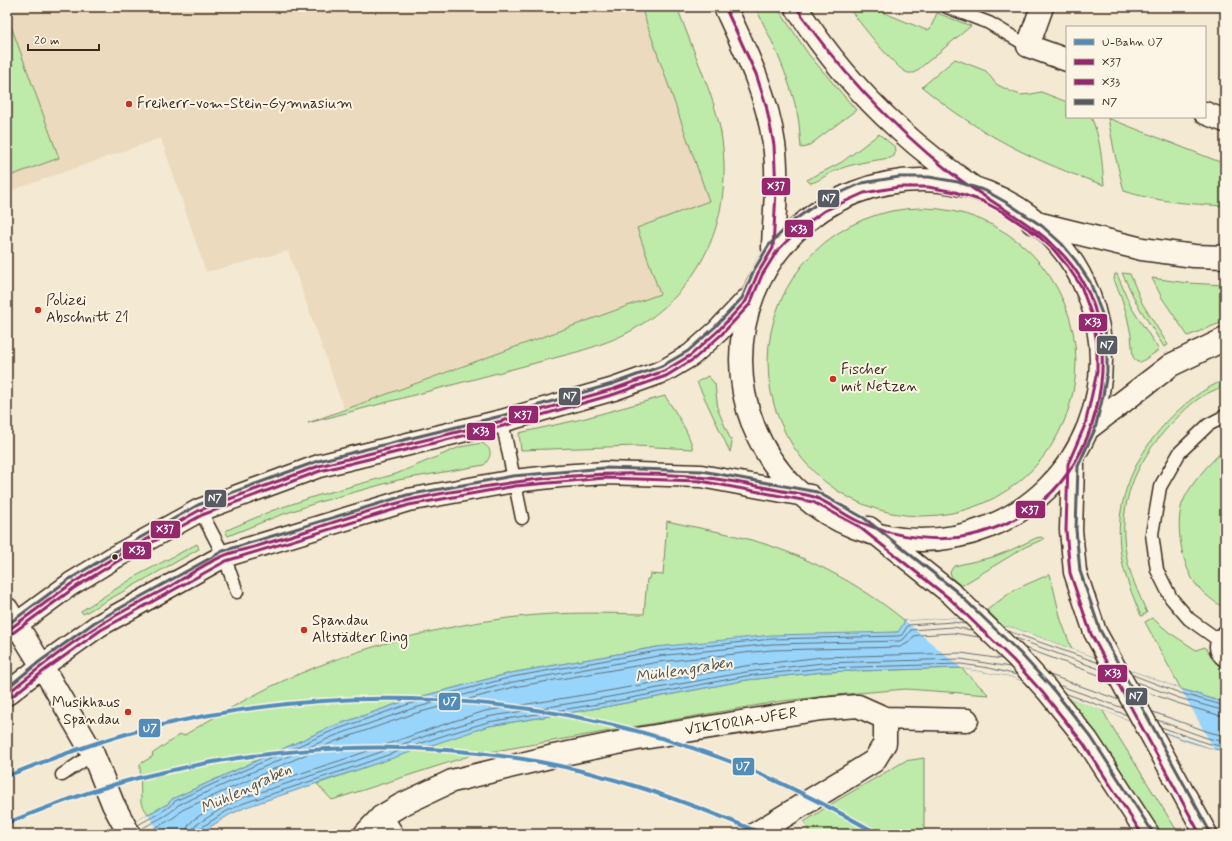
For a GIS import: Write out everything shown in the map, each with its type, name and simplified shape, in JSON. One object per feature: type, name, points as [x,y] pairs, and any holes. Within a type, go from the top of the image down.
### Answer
[{"type":"main road","points":[[725,7],[756,74],[766,105],[773,138],[776,191],[773,248]]},
{"type":"main road","points":[[796,7],[808,26],[841,68],[901,132],[940,164],[984,196],[1026,221],[1058,247],[1072,264],[1084,284],[1097,315],[1102,343],[1102,372],[1090,427],[1082,446],[1073,465],[1061,482],[1028,512],[977,535],[954,538],[919,537],[891,531],[861,522]]},
{"type":"main road","points":[[1042,7],[1028,46],[1066,60]]},
{"type":"main road","points":[[1206,113],[1225,121]]},
{"type":"main road","points":[[984,196],[956,187],[928,182],[899,182],[863,188],[821,207],[796,225],[773,248],[758,273],[746,301],[742,342],[742,376],[749,412],[757,436],[775,463],[793,480],[815,497],[861,522],[953,595],[1018,657],[1047,690],[1087,740],[1148,834]]},
{"type":"main road","points":[[1026,221],[1142,249],[1194,256],[1225,257]]},
{"type":"main road","points":[[127,831],[113,804],[93,754],[42,666],[10,622],[115,557],[200,510],[319,466],[502,421],[614,389],[664,371],[691,355],[718,331],[746,301]]},
{"type":"main road","points":[[1090,427],[1166,368],[1225,339]]},
{"type":"main road","points":[[1073,465],[1071,530],[1075,572],[1094,632],[1206,834]]},
{"type":"main road","points":[[7,694],[42,666],[98,626],[224,556],[408,500],[514,481],[605,473],[685,475],[738,482],[815,497]]},
{"type":"main road","name":"VIKTORIA-UFER","points":[[365,834],[386,826],[401,805],[452,781],[554,756],[637,739],[821,709],[858,706],[885,718],[967,720]]},
{"type":"main road","points":[[754,834],[874,761],[886,743],[885,718]]},
{"type":"lane","points":[[947,7],[989,23],[1028,46]]},
{"type":"lane","points":[[1225,416],[1208,425],[1180,452],[1160,487],[1152,534],[1157,570],[1171,598],[1189,619],[1221,635],[1216,643],[1216,651],[1220,658],[1225,661]]},
{"type":"lane","points":[[502,421],[522,518]]},
{"type":"lane","points":[[200,510],[224,556],[238,592]]},
{"type":"lane","points":[[62,775],[93,754]]},
{"type":"shaded area","points":[[7,7],[641,7],[709,201],[637,228],[660,294],[344,409],[288,251],[206,272],[161,138],[7,192]]},
{"type":"green space","points":[[641,7],[677,7],[710,93],[721,133],[724,163],[723,191],[718,219],[710,244],[697,268],[681,291],[660,311],[636,328],[622,336],[600,345],[308,423],[660,294],[637,228],[709,201]]},
{"type":"green space","points":[[755,7],[777,7],[809,55],[856,110],[807,147],[801,148],[799,123],[792,94],[775,49]]},
{"type":"green space","points":[[848,7],[884,7],[882,12],[926,30],[930,29],[937,13],[971,26],[914,73],[908,73],[902,70],[886,54]]},
{"type":"green space","points":[[7,15],[59,158],[7,177]]},
{"type":"green space","points":[[955,59],[986,71],[996,84],[1012,92],[1021,95],[1041,92],[1066,102],[1066,118],[1091,118],[1099,142],[1104,185],[1054,167],[1008,145],[965,119],[922,87]]},
{"type":"green space","points":[[1108,118],[1225,164],[1225,206],[1161,200],[1124,191]]},
{"type":"green space","points":[[879,134],[895,147],[896,150],[894,156],[848,166],[810,183],[807,180],[842,162]]},
{"type":"green space","points":[[922,208],[952,211],[981,220],[995,226],[1020,243],[1031,253],[1041,264],[1058,289],[1064,303],[1073,332],[1076,362],[1073,392],[1064,421],[1058,435],[1041,460],[1031,471],[1020,481],[995,498],[981,504],[952,513],[922,516],[892,513],[863,504],[849,498],[824,481],[813,471],[803,460],[786,435],[780,421],[771,392],[768,362],[771,332],[780,303],[786,289],[803,264],[813,253],[824,243],[849,226],[863,220],[892,211]]},
{"type":"green space","points":[[1122,273],[1130,274],[1142,303],[1168,345],[1164,347],[1137,304]]},
{"type":"green space","points":[[1115,274],[1117,274],[1131,307],[1159,350],[1141,362],[1137,362],[1133,357],[1131,335],[1127,316],[1114,280]]},
{"type":"green space","points":[[1152,278],[1187,283],[1225,285],[1225,321],[1188,336],[1162,298]]},
{"type":"green space","points":[[708,376],[715,384],[718,410],[732,443],[730,452],[697,382]]},
{"type":"green space","points":[[1225,379],[1225,385],[1198,399],[1169,426],[1147,454],[1132,485],[1124,518],[1124,535],[1129,569],[1147,613],[1141,616],[1122,563],[1121,555],[1119,532],[1121,510],[1127,488],[1135,467],[1146,448],[1160,429],[1193,398]]},
{"type":"green space","points":[[665,396],[685,428],[693,449],[636,446],[521,450],[519,433],[582,419]]},
{"type":"green space","points":[[482,443],[490,450],[489,459],[484,465],[398,480],[319,502],[275,517],[228,536],[225,531],[271,511],[316,496],[396,474],[460,447]]},
{"type":"green space","points":[[1225,449],[1225,609],[1209,598],[1195,583],[1190,575],[1183,556],[1179,523],[1182,504],[1185,497],[1207,467]]},
{"type":"green space","points":[[667,521],[735,536],[787,552],[849,582],[888,607],[905,621],[899,632],[657,647],[511,673],[408,700],[331,727],[172,799],[168,804],[148,814],[141,803],[140,764],[153,756],[152,754],[181,734],[183,736],[270,687],[331,661],[363,650],[427,632],[493,620],[555,614],[644,614],[647,579],[649,579],[650,574],[663,575]]},
{"type":"green space","points":[[1041,537],[1044,539],[1025,547],[961,586],[952,578],[950,572],[954,566],[993,557]]},
{"type":"green space","points":[[197,544],[199,549],[83,614],[81,611],[138,575]]},
{"type":"green space","points":[[1050,574],[1061,620],[1078,666],[1108,720],[1179,834],[1160,834],[1093,731],[1007,630],[987,610],[1014,590]]},
{"type":"green space","points":[[1152,618],[1170,633],[1196,650],[1205,647],[1218,665],[1225,670],[1225,703],[1181,689],[1145,622]]},
{"type":"green space","points":[[961,668],[989,695],[906,689],[782,701],[472,755],[332,800],[317,784],[440,741],[489,726],[610,706],[747,680],[823,672]]},
{"type":"green space","points":[[924,758],[924,834],[811,834],[804,822],[836,801],[905,761]]},
{"type":"water","name":"Mühlengraben","points":[[954,618],[1014,628],[1181,689],[1225,703],[1225,751],[1190,742],[1009,676],[961,668],[823,672],[747,680],[610,706],[489,726],[246,807],[229,815],[199,834],[117,834],[148,814],[168,804],[172,799],[331,727],[408,700],[511,673],[657,647],[772,635],[898,632],[905,621]]},
{"type":"pier","points":[[954,618],[1014,628],[1181,689],[1214,749],[1098,709],[1009,676],[961,668],[905,621]]},
{"type":"pier","points":[[148,814],[160,834],[115,834]]},
{"type":"metro line","name":"U7","points":[[7,776],[92,744],[145,729],[216,714],[288,704],[361,699],[434,700],[506,706],[578,717],[649,734],[718,757],[759,773],[820,802],[878,834]]},
{"type":"metro line","name":"U7","points":[[7,823],[99,789],[136,778],[203,764],[250,756],[299,751],[347,748],[396,748],[444,750],[492,755],[569,768],[625,783],[681,801],[763,834]]},
{"type":"transit line","name":"X37","points":[[7,631],[71,584],[115,557],[200,510],[319,466],[502,421],[614,389],[664,371],[691,355],[718,331],[746,301],[758,273],[773,248],[776,191],[774,145],[766,105],[756,74],[725,7]]},
{"type":"transit line","name":"X37","points":[[7,694],[51,658],[98,626],[225,555],[376,509],[414,499],[466,489],[546,478],[609,474],[672,475],[704,478],[736,482],[807,495],[814,497],[874,528],[919,538],[935,539],[980,533],[1014,520],[1035,507],[1061,482],[1075,461],[1087,438],[1101,386],[1102,359],[1100,333],[1094,307],[1084,284],[1072,265],[1041,234],[951,173],[887,116],[848,75],[796,7]]},
{"type":"transit line","name":"N7","points":[[7,625],[68,580],[198,505],[318,461],[501,416],[612,384],[662,366],[688,351],[715,327],[742,298],[754,270],[769,245],[793,221],[818,203],[862,183],[899,177],[929,177],[958,182],[986,191],[1009,204],[1042,226],[1062,244],[1090,282],[1102,314],[1107,343],[1107,372],[1095,429],[1078,466],[1076,530],[1080,571],[1100,630],[1210,832]]},
{"type":"transit line","name":"X33","points":[[10,635],[74,588],[118,561],[202,515],[320,471],[503,426],[615,394],[666,376],[694,359],[722,334],[750,304],[762,275],[777,251],[799,229],[824,211],[864,193],[899,187],[928,187],[955,192],[982,201],[1003,212],[1036,234],[1054,250],[1081,286],[1092,316],[1097,343],[1097,372],[1085,425],[1068,464],[1066,530],[1070,573],[1091,634],[1200,834]]},
{"type":"transit line","name":"N7","points":[[7,688],[39,662],[95,622],[223,551],[407,495],[513,476],[605,468],[702,471],[817,492],[864,518],[956,591],[1020,653],[1051,687],[1091,737],[1152,831]]},
{"type":"transit line","name":"X33","points":[[10,698],[45,670],[101,630],[226,561],[409,505],[515,486],[605,478],[700,481],[813,502],[858,526],[950,599],[1013,660],[1043,693],[1083,743],[1142,834]]},
{"type":"place","name":"Freiherr-vom-Stein-Gymnasium","points":[[129,104]]},
{"type":"place","name":"Polizei Abschnitt 21","points":[[38,310]]},
{"type":"place","name":"Fischer mit Netzen","points":[[833,379]]},
{"type":"place","name":"Spandau Altstädter Ring","points":[[304,630]]},
{"type":"place","name":"Musikhaus Spandau","points":[[128,712]]}]
